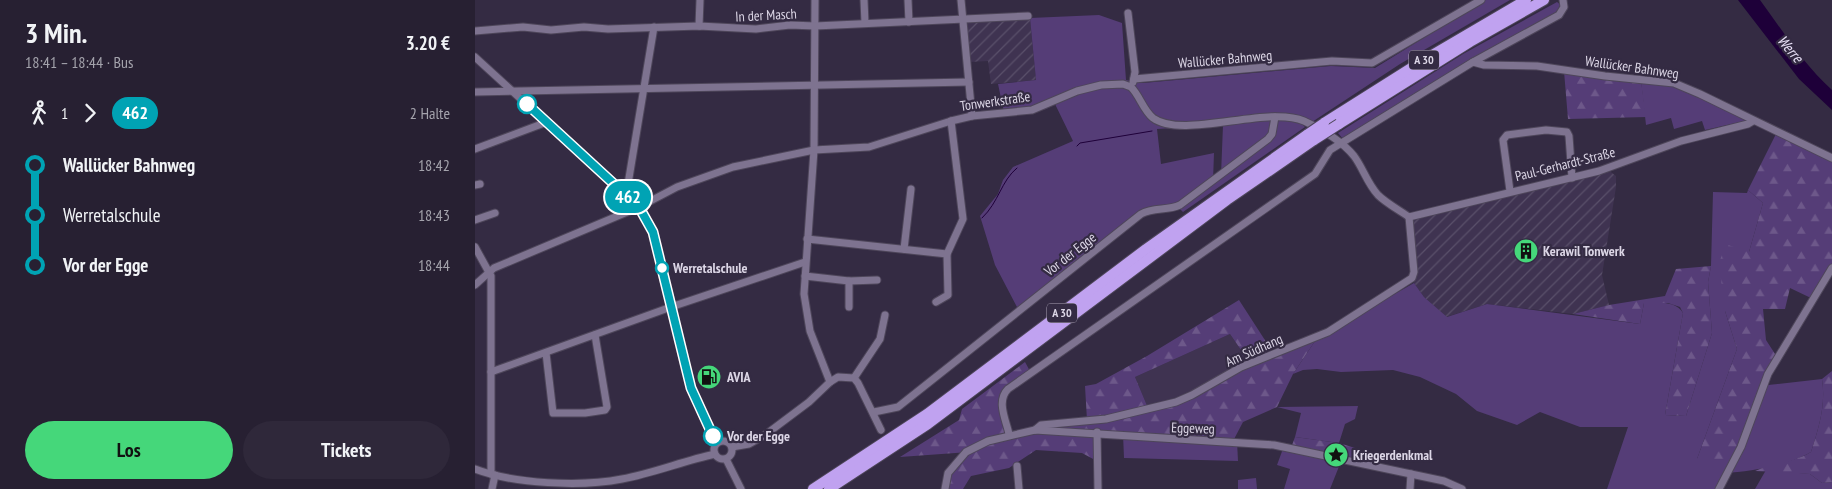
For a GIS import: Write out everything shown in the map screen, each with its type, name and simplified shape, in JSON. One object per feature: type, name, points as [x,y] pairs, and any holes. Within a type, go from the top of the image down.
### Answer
[{"type":"highway","name":"A 30","points":[[829,489],[928,424],[1311,137],[1324,124],[1427,58],[1526,0]]},
{"type":"highway","name":"A 30","points":[[813,489],[920,419],[1146,249],[1311,137],[1339,124],[1470,42],[1544,0]]},
{"type":"street","points":[[699,0],[699,26]]},
{"type":"street","points":[[815,0],[814,150],[805,262],[805,304],[810,331],[830,382]]},
{"type":"street","points":[[864,0],[865,23]]},
{"type":"street","points":[[908,0],[909,22]]},
{"type":"street","points":[[961,0],[972,116]]},
{"type":"street","name":"Wallücker Bahnweg","points":[[1134,79],[1332,60],[1372,63],[1481,0]]},
{"type":"street","points":[[1009,434],[1002,403],[1003,394],[1008,389],[1315,174],[1330,150],[1473,62],[1559,15],[1564,7],[1563,0]]},
{"type":"street","points":[[1128,13],[1135,72],[1131,87],[1151,116],[1169,123],[1197,124],[1275,117],[1303,121],[1340,143],[1354,156],[1365,178],[1379,196],[1409,217]]},
{"type":"street","name":"In der Masch","points":[[475,31],[523,27],[551,30],[585,27],[608,29],[699,26],[731,29],[1029,16]]},
{"type":"street","points":[[622,191],[628,184],[645,88],[653,27]]},
{"type":"street","points":[[475,56],[639,207],[653,232],[691,388],[717,443]]},
{"type":"street","name":"Wallücker Bahnweg","points":[[1473,62],[1484,65],[1537,66],[1605,76],[1661,80],[1686,87],[1832,158]]},
{"type":"street","points":[[475,92],[969,82]]},
{"type":"street","name":"Tonwerkstraße","points":[[490,270],[639,207],[677,187],[733,167],[814,150],[869,147],[951,120],[1031,110],[1077,91],[1101,85],[1123,84],[1131,87]]},
{"type":"street","name":"Vor der Egge","points":[[874,412],[898,407],[1141,214],[1150,210],[1180,205],[1268,139],[1272,134],[1275,117]]},
{"type":"street","points":[[936,302],[948,295],[947,254],[963,219],[951,120]]},
{"type":"street","name":"Paul-Gerhardt-Straße","points":[[1409,217],[1510,191],[1599,171],[1681,141],[1748,124],[1753,121]]},
{"type":"street","points":[[475,148],[547,122]]},
{"type":"street","points":[[1510,191],[1503,140],[1507,136],[1546,130],[1567,132],[1569,136],[1572,178]]},
{"type":"street","points":[[904,249],[911,189]]},
{"type":"street","points":[[475,220],[495,213]]},
{"type":"street","name":"Am Südhang","points":[[1035,430],[1041,425],[1106,419],[1176,402],[1241,367],[1328,332],[1412,278],[1414,272],[1409,217]]},
{"type":"street","points":[[807,239],[947,254]]},
{"type":"street","points":[[475,247],[490,270],[493,489]]},
{"type":"street","points":[[491,372],[671,307],[805,262]]},
{"type":"street","points":[[1719,489],[1741,447],[1768,374],[1832,268]]},
{"type":"street","points":[[475,285],[490,270]]},
{"type":"street","points":[[805,276],[849,281],[877,280]]},
{"type":"street","points":[[849,281],[849,307]]},
{"type":"street","points":[[854,378],[880,339],[885,315]]},
{"type":"street","points":[[546,353],[553,413],[585,413],[605,410],[607,406],[602,364],[595,335]]},
{"type":"street","points":[[732,447],[749,444],[765,435],[809,402],[838,377],[854,378]]},
{"type":"street","points":[[854,378],[874,412],[881,430]]},
{"type":"street","name":"Eggeweg","points":[[945,489],[948,473],[966,452],[988,441],[1009,434],[1035,430],[1097,432],[1161,439],[1274,445],[1411,474],[1444,482],[1462,489]]},
{"type":"street","points":[[1097,432],[1098,489]]},
{"type":"street","points":[[725,441],[732,447],[731,456],[726,459],[721,459],[715,454],[714,448],[717,443],[725,441]]},
{"type":"street","points":[[475,469],[493,474],[541,481],[609,481],[715,454]]},
{"type":"street","points":[[726,459],[741,489]]},
{"type":"street","points":[[1017,466],[1019,489]]},
{"type":"street","points":[[1410,489],[1411,474]]},
{"type":"shaded area","points":[[1030,18],[1036,80],[991,84],[988,61],[969,62],[965,22]]},
{"type":"shaded area","points":[[1607,169],[1616,176],[1616,187],[1602,275],[1609,305],[1573,314],[1487,304],[1446,317],[1424,297],[1414,283],[1417,267],[1413,219]]},
{"type":"shaded area","points":[[1230,334],[1250,363],[1191,395],[1148,408],[1135,377]]},
{"type":"green space","points":[[1485,0],[1510,0],[1400,64],[1312,122],[1310,121],[1303,125],[1305,127],[1183,212],[1176,205],[1150,208],[1018,309],[995,265],[980,216],[998,194],[1003,180],[1013,167],[1073,141],[1055,104],[1046,109],[1005,117],[998,84],[1036,80],[1030,18],[1099,15],[1122,23],[1126,80],[1143,83],[1331,66],[1375,68]],"holes":[[[1223,125],[1221,175],[1213,181],[1214,153],[1161,164],[1157,129]]]},
{"type":"green space","points":[[1557,2],[1561,5],[1560,11],[1343,139],[1338,133],[1463,54]]},
{"type":"green space","points":[[1564,71],[1641,81],[1646,117],[1568,119]]},
{"type":"green space","points":[[1641,81],[1683,88],[1744,117],[1745,121],[1705,130],[1702,121],[1674,129],[1671,118],[1646,125]]},
{"type":"green space","points":[[1776,134],[1832,160],[1832,265],[1811,298],[1790,288],[1785,309],[1763,309],[1766,340],[1777,357],[1740,447],[1725,473],[1697,459],[1737,349],[1725,311],[1719,264],[1725,244],[1749,252],[1763,203],[1748,190]]},
{"type":"green space","points":[[1748,190],[1763,203],[1749,252],[1725,311],[1737,349],[1697,459],[1771,374],[1768,385],[1822,379],[1823,398],[1819,425],[1811,452],[1802,457],[1769,467],[1725,473],[1717,489],[1607,489],[1628,427],[1580,427],[1540,412],[1517,425],[1477,411],[1456,394],[1420,377],[1393,370],[1341,372],[1317,369],[1303,370],[1293,374],[1317,338],[1414,283],[1424,297],[1447,317],[1487,304],[1640,324],[1644,303],[1666,303],[1676,306],[1683,313],[1665,415],[1686,416],[1712,333],[1708,282],[1711,266],[1713,192],[1747,193]]},
{"type":"green space","points":[[1711,266],[1708,282],[1712,333],[1686,416],[1665,415],[1683,313],[1680,307],[1668,303],[1644,303],[1640,324],[1573,314],[1609,305],[1665,296],[1676,269]]},
{"type":"green space","points":[[1239,300],[1274,354],[1317,338],[1293,374],[1277,407],[1243,422],[1233,441],[1095,431],[1095,460],[1082,453],[1036,450],[1009,468],[971,476],[963,489],[946,489],[950,474],[969,452],[900,457],[959,420],[962,409],[1025,362],[1031,373],[1002,393],[1010,434],[1087,420],[1085,386],[1096,384],[1147,356]],"holes":[[[1230,334],[1250,363],[1176,402],[1148,408],[1135,377]]]},
{"type":"green space","points":[[1832,371],[1832,482],[1822,483],[1810,474],[1755,471],[1804,456],[1811,452],[1822,407],[1822,379]]},
{"type":"green space","points":[[1358,406],[1355,419],[1345,424],[1339,443],[1295,437],[1301,413],[1277,407]]},
{"type":"green space","points":[[1123,434],[1237,441],[1238,461],[1124,458]]},
{"type":"green space","points":[[1295,437],[1339,443],[1355,448],[1352,461],[1291,448]]},
{"type":"green space","points":[[1284,446],[1342,459],[1330,489],[1284,489],[1290,469],[1277,465]]},
{"type":"green space","points":[[1766,470],[1810,474],[1822,483],[1832,482],[1832,489],[1755,489]]},
{"type":"green space","points":[[1256,478],[1257,489],[1238,489],[1238,480]]},
{"type":"water","name":"Werre","points":[[1738,0],[1760,0],[1803,58],[1832,90],[1832,110],[1799,79]]},
{"type":"waterway","points":[[1077,146],[1080,143],[1152,131]]},
{"type":"waterway","points":[[982,218],[988,212],[1007,179],[1017,168]]},
{"type":"bus line","name":"462","points":[[527,104],[639,207],[645,216],[653,232],[691,388],[713,436]]},
{"type":"place","name":"Kerawil Tonwerk","points":[[1526,251]]},
{"type":"place","name":"Werretalschule","points":[[662,268]]},
{"type":"place","name":"AVIA","points":[[709,377]]},
{"type":"place","name":"Vor der Egge","points":[[713,436]]},
{"type":"place","name":"Kriegerdenkmal","points":[[1336,455]]}]
